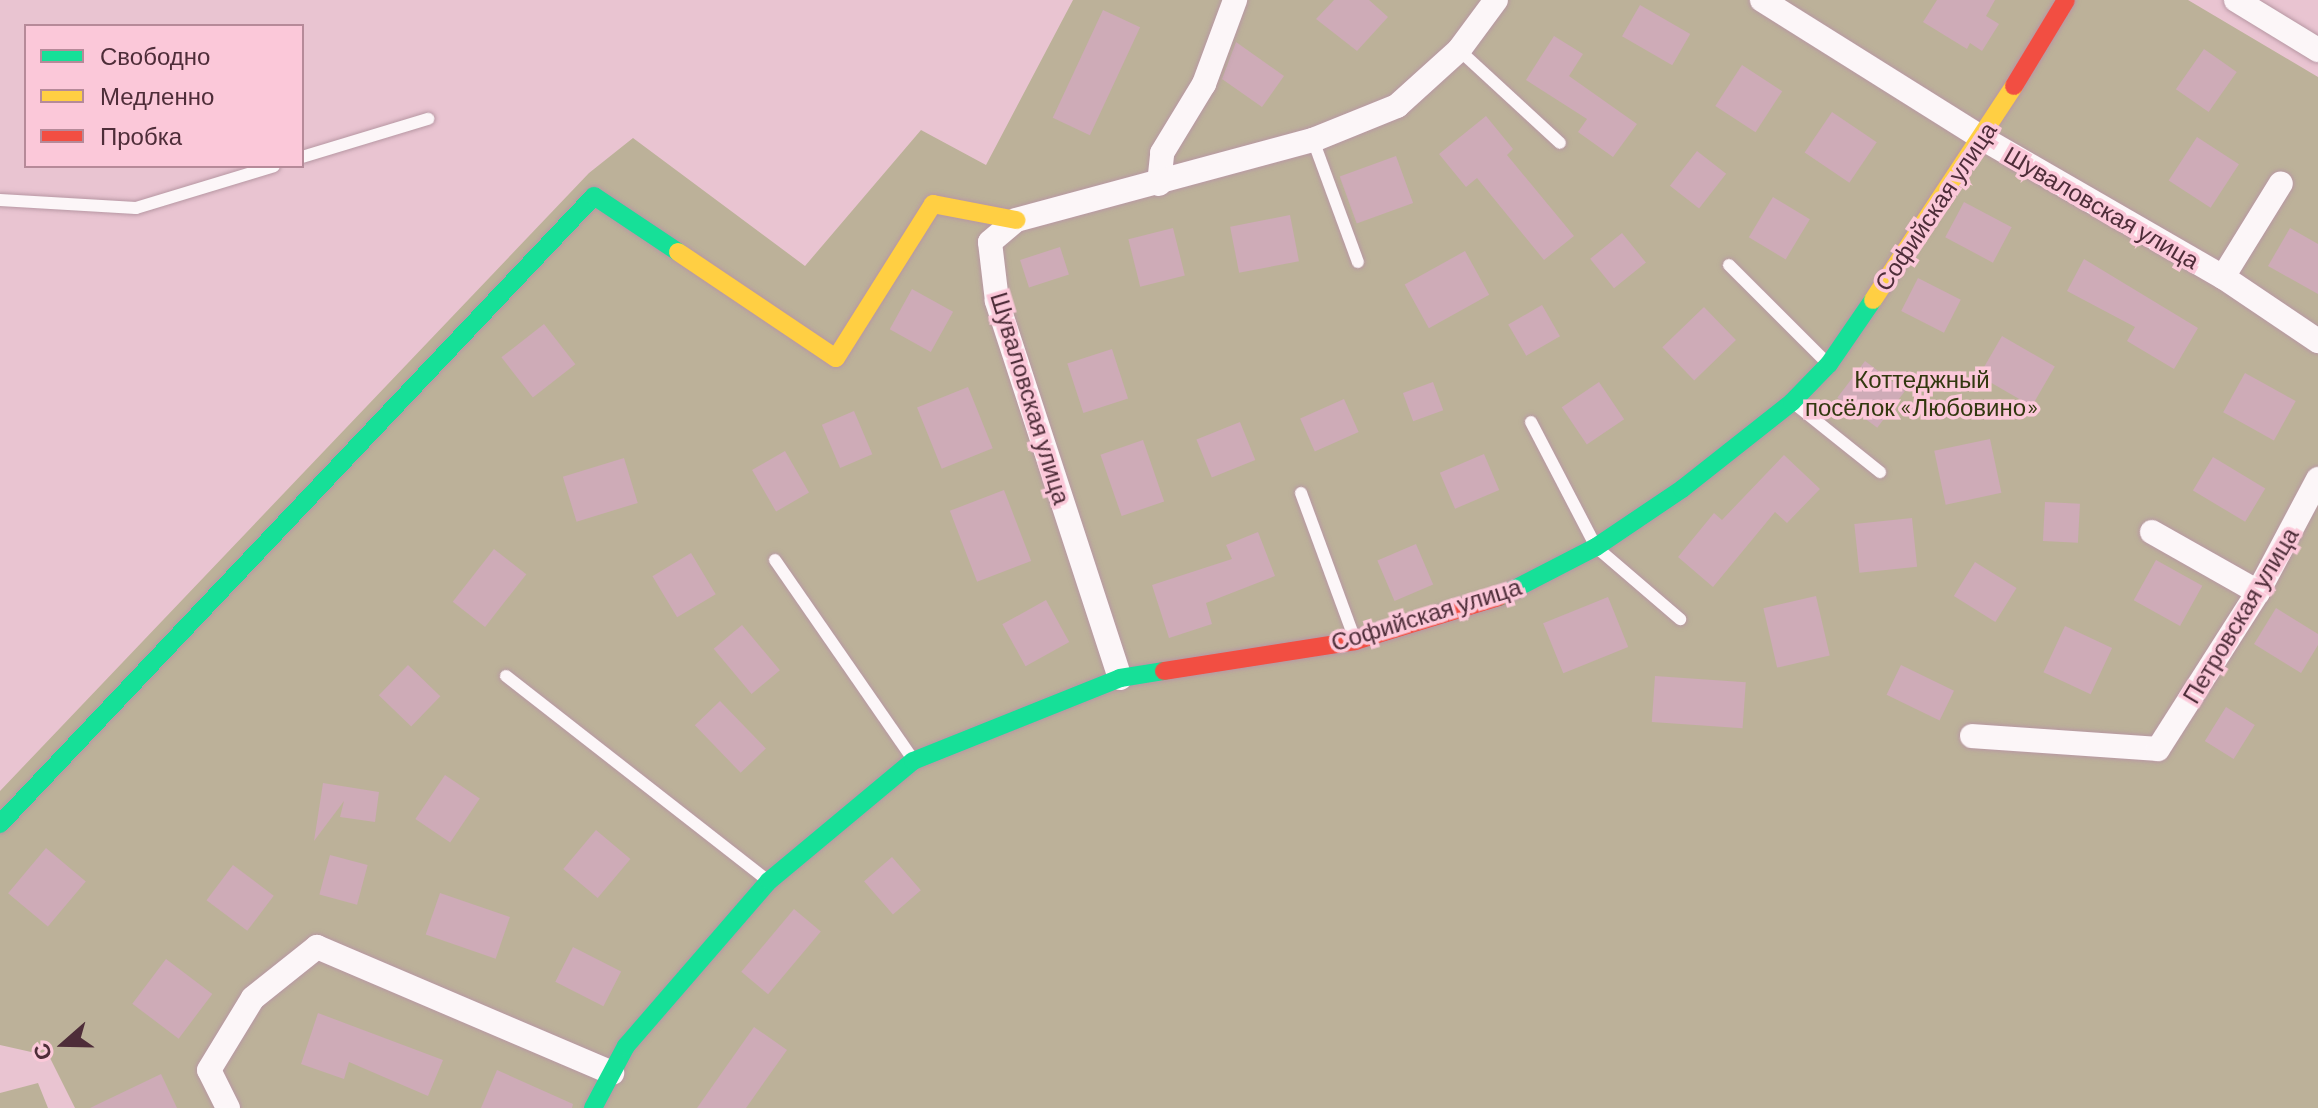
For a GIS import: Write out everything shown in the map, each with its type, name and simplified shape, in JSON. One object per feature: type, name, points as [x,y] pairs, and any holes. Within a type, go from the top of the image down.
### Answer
[{"type":"street","points":[[1159,184],[1162,153],[1204,84],[1235,0]]},
{"type":"street","points":[[0,824],[594,196],[836,358],[933,204],[1016,220],[1159,184],[1313,140],[1397,106],[1459,50],[1496,0]]},
{"type":"street","name":"Шуваловская улица","points":[[1762,0],[1982,138],[2223,277],[2318,341]]},
{"type":"street","name":"Софийская улица","points":[[593,1108],[626,1046],[769,881],[913,761],[1120,678],[1355,641],[1509,594],[1596,547],[1682,489],[1792,402],[1829,364],[1982,138],[2066,0]]},
{"type":"street","points":[[2236,0],[2318,50]]},
{"type":"street","points":[[2223,277],[2281,183]]},
{"type":"street","name":"Шуваловская улица","points":[[1016,220],[990,242],[997,301],[1120,678]]},
{"type":"street","name":"Петровская улица","points":[[1972,736],[2158,749],[2258,592],[2318,479]]},
{"type":"street","points":[[2152,532],[2258,592]]},
{"type":"street","points":[[228,1108],[209,1070],[253,998],[317,947],[612,1073]]},
{"type":"lane","points":[[1459,50],[1560,143]]},
{"type":"lane","points":[[304,156],[428,119]]},
{"type":"lane","points":[[1313,140],[1358,262]]},
{"type":"lane","points":[[0,200],[136,208],[267,168]]},
{"type":"lane","points":[[1729,265],[1829,364]]},
{"type":"lane","points":[[1792,402],[1880,472]]},
{"type":"lane","points":[[1531,422],[1596,547],[1680,619]]},
{"type":"lane","points":[[1301,493],[1355,641]]},
{"type":"lane","points":[[775,560],[913,761]]},
{"type":"lane","points":[[506,676],[769,881]]},
{"type":"green space","name":"Коттеджный посёлок «Любовино»","points":[[1073,0],[2188,0],[2318,77],[2318,1108],[75,1108],[49,1056],[0,1045],[0,791],[589,173],[633,138],[805,266],[921,130],[986,165]]},
{"type":"green space","points":[[38,1083],[48,1108],[0,1108],[0,1093]]},
{"type":"building","points":[[1334,0],[1369,0],[1388,17],[1357,51],[1316,19]]},
{"type":"building","points":[[1937,0],[1995,0],[1986,16],[1999,24],[1982,51],[1970,43],[1967,49],[1923,22]]},
{"type":"building","points":[[1640,5],[1690,34],[1672,65],[1622,36]]},
{"type":"building","points":[[1103,10],[1140,27],[1090,135],[1053,118]]},
{"type":"building","points":[[1554,36],[1583,54],[1569,76],[1637,124],[1613,157],[1578,132],[1587,119],[1526,80]]},
{"type":"building","points":[[1236,42],[1284,76],[1262,107],[1222,79]]},
{"type":"building","points":[[2204,49],[2237,72],[2209,112],[2176,89]]},
{"type":"building","points":[[1742,65],[1782,91],[1756,132],[1715,106]]},
{"type":"building","points":[[1832,112],[1877,142],[1849,183],[1805,153]]},
{"type":"building","points":[[1486,116],[1513,149],[1507,155],[1574,236],[1544,260],[1477,178],[1466,187],[1439,154]]},
{"type":"building","points":[[2197,137],[2239,164],[2211,208],[2169,181]]},
{"type":"building","points":[[1697,151],[1726,174],[1699,208],[1670,186]]},
{"type":"building","points":[[1396,156],[1413,203],[1357,224],[1340,177]]},
{"type":"building","points":[[1773,197],[1810,219],[1786,259],[1749,237]]},
{"type":"building","points":[[1964,202],[2012,227],[1993,263],[1945,237]]},
{"type":"building","points":[[1290,215],[1299,261],[1239,273],[1230,227]]},
{"type":"building","points":[[1173,228],[1185,276],[1140,287],[1128,239]]},
{"type":"building","points":[[2290,228],[2318,244],[2318,294],[2268,266]]},
{"type":"building","points":[[1622,233],[1646,263],[1614,288],[1590,259]]},
{"type":"building","points":[[1060,247],[1069,275],[1029,288],[1020,260]]},
{"type":"building","points":[[1465,251],[1489,295],[1429,328],[1405,284]]},
{"type":"building","points":[[2084,259],[2198,328],[2174,369],[2127,341],[2135,327],[2067,291]]},
{"type":"building","points":[[1918,278],[1961,300],[1944,333],[1901,311]]},
{"type":"building","points":[[912,289],[953,312],[931,352],[890,329]]},
{"type":"building","points":[[1542,305],[1560,336],[1526,356],[1508,324]]},
{"type":"building","points":[[1704,307],[1736,340],[1694,380],[1662,347]]},
{"type":"building","points":[[544,324],[575,364],[533,397],[501,357]]},
{"type":"building","points":[[2002,336],[2055,366],[2032,406],[1979,376]]},
{"type":"building","points":[[1112,349],[1128,398],[1083,413],[1067,364]]},
{"type":"building","points":[[1865,361],[1905,391],[1877,428],[1837,398]]},
{"type":"building","points":[[2245,373],[2296,401],[2274,440],[2223,412]]},
{"type":"building","points":[[1433,382],[1443,410],[1413,421],[1403,393]]},
{"type":"building","points":[[1599,382],[1624,419],[1587,444],[1562,407]]},
{"type":"building","points":[[968,387],[993,448],[942,469],[917,408]]},
{"type":"building","points":[[1344,399],[1359,432],[1315,451],[1300,419]]},
{"type":"building","points":[[854,411],[872,454],[840,468],[822,425]]},
{"type":"building","points":[[1240,422],[1255,460],[1212,478],[1196,440]]},
{"type":"building","points":[[1990,439],[2001,493],[1946,505],[1934,451]]},
{"type":"building","points":[[1143,440],[1164,501],[1122,516],[1100,455]]},
{"type":"building","points":[[785,451],[809,493],[776,512],[752,470]]},
{"type":"building","points":[[1484,454],[1499,490],[1455,509],[1440,473]]},
{"type":"building","points":[[1784,455],[1820,489],[1787,523],[1775,512],[1713,587],[1678,557],[1714,513],[1722,520]]},
{"type":"building","points":[[2213,457],[2265,488],[2245,522],[2193,490]]},
{"type":"building","points":[[624,458],[638,503],[577,522],[563,477]]},
{"type":"building","points":[[1004,490],[1031,561],[977,582],[950,511]]},
{"type":"building","points":[[2045,502],[2080,504],[2078,543],[2043,541]]},
{"type":"building","points":[[1912,518],[1917,567],[1859,573],[1854,524]]},
{"type":"building","points":[[1258,532],[1275,576],[1206,603],[1212,624],[1169,638],[1152,585],[1232,559],[1226,545]]},
{"type":"building","points":[[1416,544],[1433,585],[1395,601],[1377,560]]},
{"type":"building","points":[[494,549],[526,574],[485,627],[453,602]]},
{"type":"building","points":[[691,553],[716,594],[677,617],[652,576]]},
{"type":"building","points":[[2156,560],[2202,586],[2180,626],[2134,600]]},
{"type":"building","points":[[1975,562],[2017,588],[1995,622],[1954,596]]},
{"type":"building","points":[[1816,596],[1830,655],[1777,668],[1763,608]]},
{"type":"building","points":[[1608,597],[1628,647],[1563,673],[1543,623]]},
{"type":"building","points":[[1046,600],[1069,642],[1026,666],[1002,624]]},
{"type":"building","points":[[2276,608],[2318,634],[2318,645],[2301,673],[2254,644]]},
{"type":"building","points":[[742,625],[780,670],[752,694],[714,649]]},
{"type":"building","points":[[2065,626],[2112,648],[2091,694],[2043,672]]},
{"type":"building","points":[[408,665],[440,696],[411,726],[379,695]]},
{"type":"building","points":[[1901,665],[1954,691],[1940,721],[1887,695]]},
{"type":"building","points":[[1655,676],[1746,682],[1743,728],[1652,722]]},
{"type":"building","points":[[720,701],[766,748],[741,773],[695,725]]},
{"type":"building","points":[[2226,707],[2255,725],[2234,759],[2205,741]]},
{"type":"building","points":[[445,775],[480,798],[450,842],[415,819]]},
{"type":"building","points":[[323,783],[379,792],[375,822],[340,817],[344,801],[314,841]]},
{"type":"building","points":[[596,830],[630,859],[598,898],[563,869]]},
{"type":"building","points":[[46,848],[86,881],[48,927],[8,893]]},
{"type":"building","points":[[330,855],[368,865],[357,905],[319,895]]},
{"type":"building","points":[[892,857],[921,890],[893,914],[864,881]]},
{"type":"building","points":[[233,865],[274,896],[247,931],[207,900]]},
{"type":"building","points":[[440,893],[510,917],[496,959],[426,935]]},
{"type":"building","points":[[794,909],[821,931],[768,994],[741,972]]},
{"type":"building","points":[[573,947],[621,972],[603,1006],[555,982]]},
{"type":"building","points":[[166,959],[212,994],[179,1039],[132,1004]]},
{"type":"building","points":[[318,1013],[443,1060],[428,1096],[349,1062],[344,1079],[301,1064]]},
{"type":"building","points":[[754,1027],[787,1050],[746,1108],[697,1108]]},
{"type":"building","points":[[497,1070],[573,1104],[572,1108],[481,1108]]},
{"type":"building","points":[[161,1074],[177,1108],[90,1108]]},
{"type":"traffic: fast","points":[[0,824],[594,196],[678,252]]},
{"type":"traffic: fast","points":[[1499,597],[1596,547],[1682,489],[1792,402],[1829,364],[1873,300]]},
{"type":"traffic: fast","points":[[593,1108],[626,1046],[769,881],[913,761],[1120,678],[1164,671]]},
{"type":"traffic: slow","points":[[1873,300],[2014,86]]},
{"type":"traffic: slow","points":[[678,252],[836,358],[933,204],[1016,220]]},
{"type":"traffic: jam","points":[[2014,86],[2066,0]]},
{"type":"traffic: jam","points":[[1164,671],[1355,641],[1499,597]]}]
